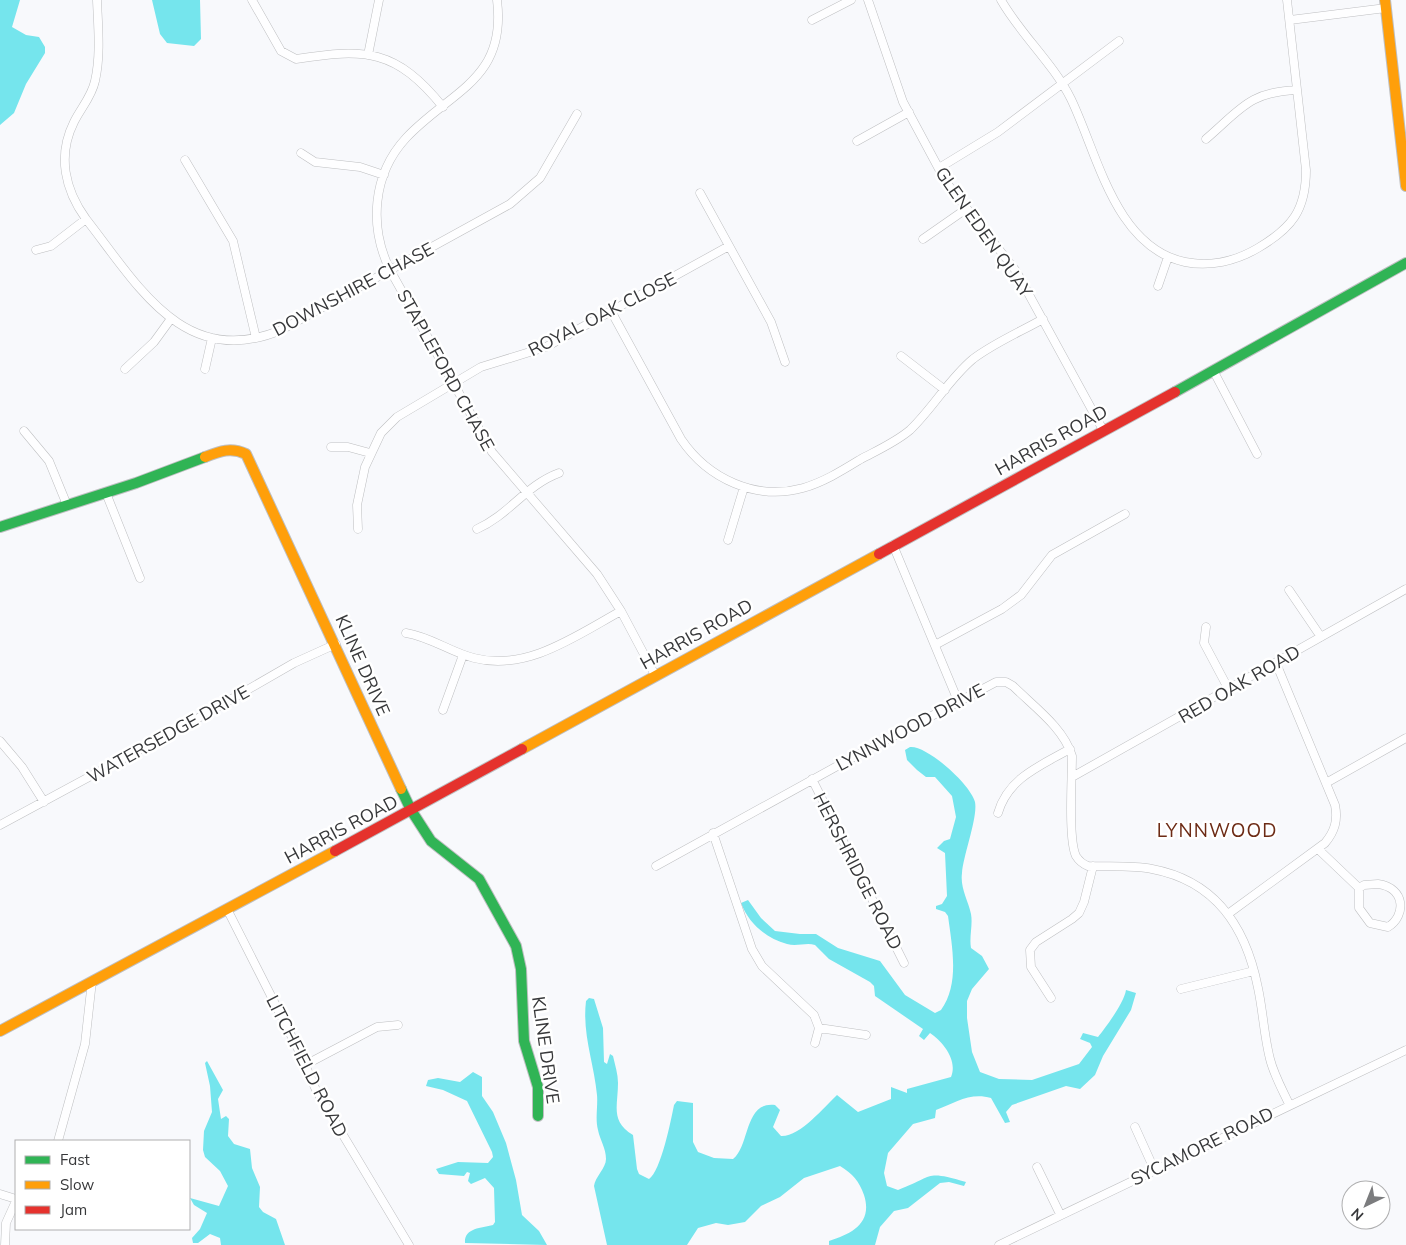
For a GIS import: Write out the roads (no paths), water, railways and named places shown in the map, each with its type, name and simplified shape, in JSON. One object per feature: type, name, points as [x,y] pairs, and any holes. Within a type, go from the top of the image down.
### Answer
[{"type":"street","name":"DOWNSHIRE CHASE","points":[[97,0],[98,51],[95,82],[70,132],[64,161],[68,187],[77,207],[153,304],[170,320],[187,329],[212,338],[242,340],[256,338],[281,330],[522,196],[548,167],[577,114]]},
{"type":"street","points":[[252,0],[281,51],[290,58],[296,59],[335,53],[368,55],[385,59],[406,70],[427,88],[443,107]]},
{"type":"street","points":[[368,55],[379,0]]},
{"type":"street","name":"STAPLEFORD CHASE","points":[[497,0],[498,24],[488,61],[468,88],[405,139],[384,174],[376,206],[376,224],[380,245],[390,270],[492,452],[597,574],[621,610],[655,675]]},
{"type":"street","points":[[812,20],[851,0]]},
{"type":"street","name":"GLEN EDEN QUAY","points":[[868,0],[909,112],[938,168],[953,194],[1012,265],[1103,430]]},
{"type":"street","points":[[1000,0],[1063,84],[1126,221],[1144,242],[1168,257],[1205,264],[1232,259],[1256,249],[1272,239],[1294,219],[1303,201],[1306,188],[1287,0]]},
{"type":"street","points":[[1290,20],[1386,4],[1406,186]]},
{"type":"street","points":[[938,168],[998,132],[1119,41]]},
{"type":"street","points":[[1206,139],[1255,98],[1275,91],[1297,90]]},
{"type":"street","points":[[857,141],[909,112]]},
{"type":"street","points":[[301,153],[315,162],[360,167],[384,174]]},
{"type":"street","points":[[184,160],[234,241],[256,338]]},
{"type":"street","points":[[700,193],[774,329],[785,362]]},
{"type":"street","points":[[922,239],[966,209]]},
{"type":"street","points":[[36,250],[51,246],[86,219]]},
{"type":"street","name":"ROYAL OAK CLOSE","points":[[358,529],[357,505],[370,454],[381,433],[397,416],[452,383],[493,362],[546,347],[729,246]]},
{"type":"street","points":[[1158,286],[1168,257]]},
{"type":"street","name":"HARRIS ROAD","points":[[0,1032],[411,810],[1406,263]]},
{"type":"street","points":[[611,311],[687,448],[712,471],[744,487],[779,491],[804,488],[824,480],[903,435],[918,422],[974,359],[1043,319]]},
{"type":"street","points":[[125,369],[154,342],[170,320]]},
{"type":"street","points":[[205,369],[212,338]]},
{"type":"street","points":[[902,356],[945,390]]},
{"type":"street","points":[[1213,370],[1258,454]]},
{"type":"street","points":[[24,431],[50,461],[67,505]]},
{"type":"street","points":[[331,447],[348,448],[370,454]]},
{"type":"street","name":"KLINE DRIVE","points":[[0,527],[106,493],[222,450],[235,450],[246,454],[336,644],[411,810],[431,841],[479,879],[516,946],[521,969],[524,1041],[538,1087],[538,1116]]},
{"type":"street","points":[[477,529],[502,514],[525,492],[540,481],[559,473]]},
{"type":"street","points":[[728,540],[744,487]]},
{"type":"street","points":[[106,493],[140,578]]},
{"type":"street","points":[[935,645],[1007,606],[1020,595],[1052,555],[1125,514]]},
{"type":"street","points":[[893,545],[958,701]]},
{"type":"street","name":"RED OAK ROAD","points":[[1072,777],[1406,589]]},
{"type":"street","points":[[1289,590],[1321,637]]},
{"type":"street","points":[[406,634],[429,639],[464,655],[483,660],[503,661],[531,657],[621,610]]},
{"type":"street","points":[[1206,627],[1204,643],[1229,690]]},
{"type":"street","name":"WATERSEDGE DRIVE","points":[[0,826],[202,716],[294,663],[336,644]]},
{"type":"street","points":[[443,710],[464,655]]},
{"type":"street","points":[[1228,914],[1318,849],[1332,833],[1336,819],[1335,805],[1276,663]]},
{"type":"street","name":"LYNNWOOD DRIVE","points":[[656,866],[713,833],[996,682],[1010,684],[1062,736],[1070,749]]},
{"type":"street","points":[[1326,783],[1406,738]]},
{"type":"street","points":[[0,741],[22,767],[44,802]]},
{"type":"street","points":[[998,813],[1004,796],[1015,782],[1070,749],[1074,851],[1080,861],[1093,866],[1150,869],[1191,882],[1212,895],[1228,914],[1241,937],[1254,970],[1271,1061],[1289,1104]]},
{"type":"street","name":"HERSHRIDGE ROAD","points":[[812,780],[904,963]]},
{"type":"street","points":[[713,833],[756,958],[814,1014],[819,1028],[815,1043]]},
{"type":"street","points":[[1318,849],[1359,888],[1359,908],[1370,923],[1388,927],[1402,916],[1404,910],[1403,899],[1394,888],[1369,884],[1359,888]]},
{"type":"street","points":[[1051,998],[1031,966],[1030,950],[1036,942],[1079,913],[1084,902],[1093,866]]},
{"type":"street","name":"LITCHFIELD ROAD","points":[[227,909],[316,1090],[409,1245]]},
{"type":"street","points":[[1181,989],[1254,970]]},
{"type":"street","points":[[58,1140],[85,1044],[92,981]]},
{"type":"street","points":[[305,1065],[377,1027],[398,1025]]},
{"type":"street","points":[[819,1028],[866,1035]]},
{"type":"street","name":"SYCAMORE ROAD","points":[[999,1245],[1289,1104],[1406,1050]]},
{"type":"street","points":[[1135,1127],[1154,1169]]},
{"type":"street","points":[[1037,1167],[1060,1214]]},
{"type":"street","points":[[0,1194],[15,1200]]},
{"type":"street","points":[[5,1245],[6,1223],[15,1202]]},
{"type":"water","points":[[0,0],[20,0],[12,27],[26,35],[39,37],[45,47],[45,53],[26,84],[14,113],[0,125]]},
{"type":"water","points":[[152,0],[200,0],[201,39],[194,46],[167,43],[160,34]]},
{"type":"water","points":[[910,747],[927,752],[947,767],[966,786],[975,802],[974,817],[962,878],[963,889],[971,914],[971,948],[982,956],[989,969],[972,989],[967,1001],[967,1018],[972,1052],[980,1072],[999,1079],[1032,1080],[1079,1064],[1092,1047],[1090,1043],[1080,1039],[1083,1033],[1098,1037],[1118,1008],[1126,990],[1136,993],[1131,1010],[1103,1056],[1095,1075],[1080,1089],[1066,1086],[1012,1105],[1006,1112],[1010,1122],[1005,1123],[991,1098],[976,1096],[936,1110],[935,1118],[913,1124],[888,1153],[884,1173],[887,1186],[898,1190],[930,1176],[943,1176],[966,1182],[964,1186],[949,1182],[940,1183],[908,1208],[894,1211],[880,1227],[875,1245],[829,1245],[829,1241],[853,1231],[863,1220],[866,1213],[864,1195],[860,1186],[852,1175],[840,1166],[804,1178],[780,1197],[761,1206],[745,1222],[728,1225],[716,1223],[698,1228],[687,1245],[607,1245],[594,1186],[606,1159],[597,1126],[596,1083],[587,1037],[585,1013],[586,1001],[589,998],[594,999],[603,1028],[604,1062],[607,1064],[610,1054],[613,1056],[618,1080],[618,1118],[626,1130],[633,1135],[639,1174],[649,1179],[658,1166],[674,1105],[677,1101],[693,1103],[693,1142],[698,1152],[714,1158],[733,1159],[742,1145],[753,1117],[758,1110],[765,1106],[775,1105],[780,1110],[773,1127],[781,1136],[788,1135],[804,1127],[837,1095],[858,1112],[891,1099],[891,1087],[907,1093],[907,1089],[951,1077],[953,1071],[951,1058],[940,1041],[930,1033],[924,1040],[919,1036],[923,1029],[875,996],[874,986],[870,982],[829,959],[815,945],[787,944],[765,934],[754,924],[744,911],[741,903],[748,900],[761,918],[775,931],[816,934],[838,948],[880,961],[905,995],[935,1013],[941,1010],[951,989],[953,964],[948,916],[945,912],[936,909],[936,906],[942,904],[947,896],[945,853],[937,848],[944,841],[950,839],[956,817],[952,796],[935,777],[926,777],[907,760],[905,750]]},
{"type":"water","points":[[207,1061],[223,1090],[218,1099],[221,1119],[226,1116],[229,1119],[228,1136],[234,1144],[250,1149],[252,1168],[260,1187],[259,1207],[263,1212],[276,1219],[285,1245],[221,1245],[220,1238],[210,1234],[198,1243],[193,1243],[192,1238],[200,1229],[207,1213],[194,1205],[190,1198],[219,1206],[228,1186],[220,1171],[205,1157],[203,1150],[204,1131],[212,1112],[210,1086],[205,1063]]},
{"type":"water","points":[[473,1072],[482,1077],[482,1096],[493,1112],[506,1143],[516,1180],[522,1215],[539,1231],[547,1245],[465,1243],[467,1234],[479,1228],[493,1225],[495,1222],[494,1188],[485,1178],[471,1184],[468,1181],[470,1173],[467,1172],[464,1176],[439,1174],[436,1169],[458,1162],[488,1163],[493,1157],[492,1152],[467,1101],[443,1090],[426,1086],[428,1080],[438,1078],[460,1082]]},
{"type":"district","name":"LYNNWOOD","points":[[1217,830]]}]
